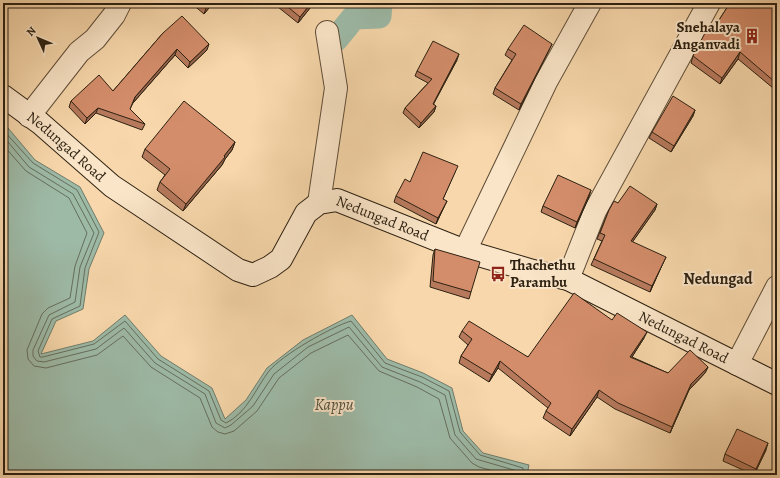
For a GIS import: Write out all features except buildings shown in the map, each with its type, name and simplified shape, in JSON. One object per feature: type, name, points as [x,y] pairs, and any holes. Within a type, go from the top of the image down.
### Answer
[{"type":"street","points":[[29,116],[79,52],[95,39],[114,15],[120,3]]},
{"type":"street","points":[[465,251],[546,82],[590,3]]},
{"type":"street","points":[[568,279],[595,211],[709,3]]},
{"type":"street","points":[[319,203],[336,88],[327,32]]},
{"type":"street","name":"Nedungad Road","points":[[3,96],[112,186],[238,270],[253,275],[270,267],[281,259],[306,213],[319,203],[337,200],[465,251],[533,271],[568,279],[777,384]]},
{"type":"street","points":[[737,364],[777,287]]},
{"type":"water","name":"Kappu","points":[[3,126],[8,128],[35,160],[80,187],[104,233],[89,269],[83,309],[56,321],[41,354],[93,341],[125,315],[161,356],[212,388],[225,419],[246,400],[267,368],[303,340],[352,315],[387,359],[423,373],[452,388],[463,431],[483,453],[529,465],[527,475],[3,475]]},
{"type":"waterway","points":[[336,39],[354,17],[379,16],[380,3]]},
{"type":"place","name":"Snehalaya Anganvadi","points":[[752,36]]},
{"type":"place","name":"Thachethu Parambu","points":[[498,274]]},
{"type":"district","name":"Nedungad","points":[[718,279]]}]
